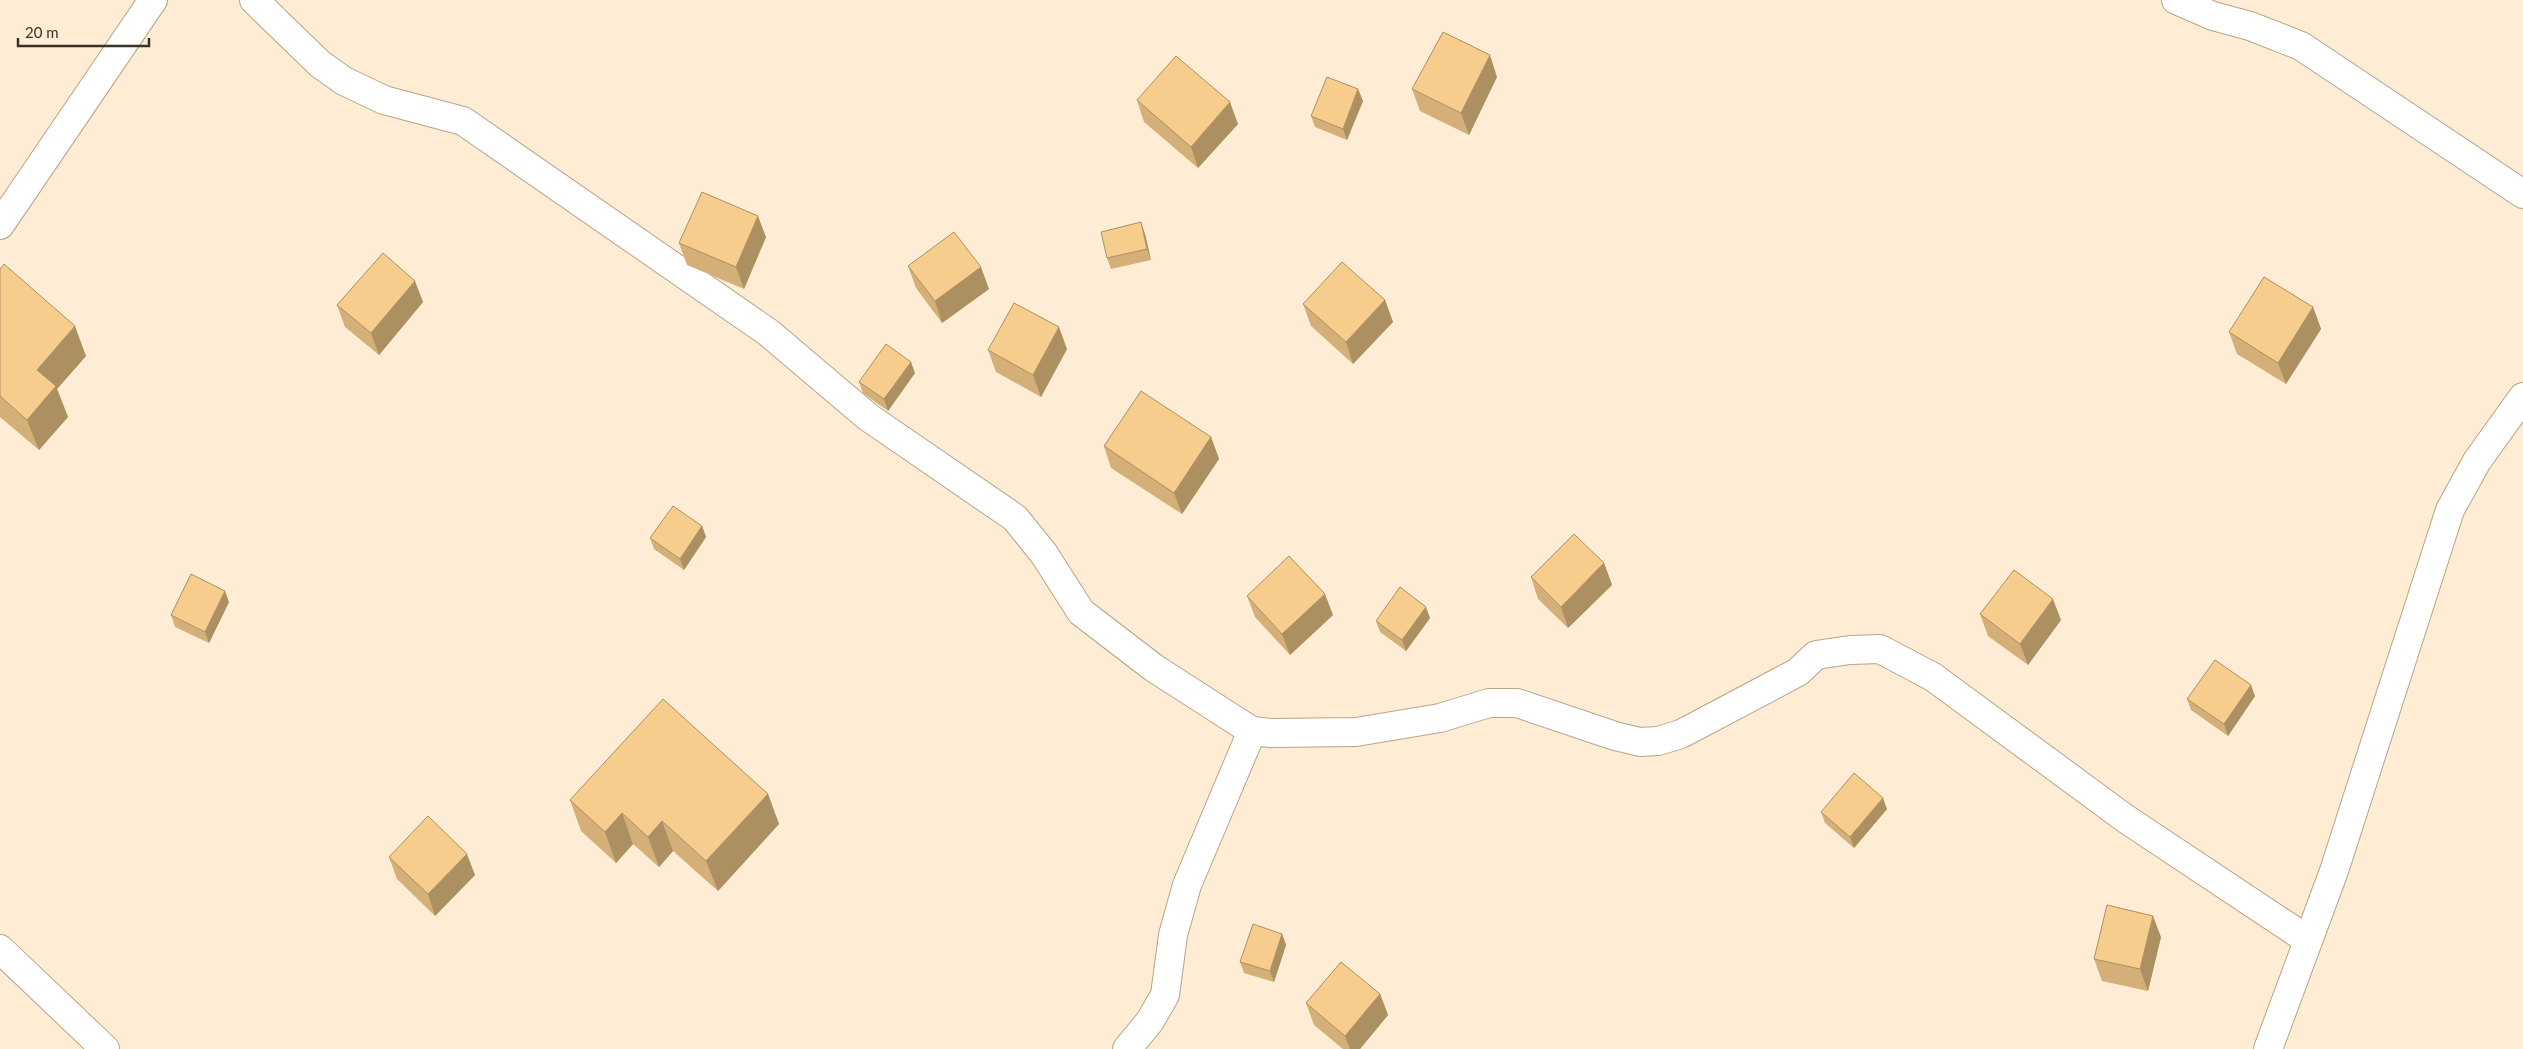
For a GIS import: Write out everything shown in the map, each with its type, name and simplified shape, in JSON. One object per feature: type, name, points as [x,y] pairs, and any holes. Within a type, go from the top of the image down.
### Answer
[{"type":"street","points":[[0,224],[153,0]]},
{"type":"street","points":[[254,0],[320,64],[344,81],[384,100],[463,121],[769,333],[868,417],[1015,518],[1044,554],[1081,612],[1154,668],[1252,730],[1270,733],[1356,732],[1440,718],[1488,703],[1517,704],[1615,736],[1640,742],[1658,741],[1681,734],[1798,672],[1816,655],[1850,650],[1880,649],[1933,677],[2126,820],[2308,940]]},
{"type":"street","points":[[2176,0],[2213,16],[2250,26],[2301,46],[2523,194]]},
{"type":"street","points":[[2268,1049],[2337,862],[2450,510],[2477,461],[2523,397]]},
{"type":"street","points":[[1127,1049],[1150,1021],[1165,995],[1173,935],[1188,885],[1252,730]]},
{"type":"street","points":[[0,949],[105,1049]]},
{"type":"building","points":[[1443,32],[1490,55],[1461,113],[1412,89]]},
{"type":"building","points":[[1176,56],[1230,102],[1191,147],[1137,100]]},
{"type":"building","points":[[1327,77],[1358,89],[1343,129],[1311,116]]},
{"type":"building","points":[[702,192],[758,216],[736,267],[679,243]]},
{"type":"building","points":[[1141,222],[1147,249],[1107,258],[1101,232]]},
{"type":"building","points":[[954,232],[981,267],[935,301],[908,266]]},
{"type":"building","points":[[383,253],[415,281],[371,333],[337,305]]},
{"type":"building","points":[[1342,262],[1385,300],[1346,342],[1303,304]]},
{"type":"building","points":[[4,264],[75,326],[37,370],[56,386],[27,420],[0,396],[0,269]]},
{"type":"building","points":[[2264,277],[2313,307],[2278,363],[2229,332]]},
{"type":"building","points":[[1014,303],[1059,327],[1033,375],[988,350]]},
{"type":"building","points":[[886,344],[911,362],[884,399],[859,382]]},
{"type":"building","points":[[1141,391],[1211,437],[1174,493],[1104,446]]},
{"type":"building","points":[[673,506],[702,526],[680,559],[650,538]]},
{"type":"building","points":[[1574,534],[1604,563],[1561,607],[1531,577]]},
{"type":"building","points":[[1289,556],[1325,594],[1282,634],[1247,596]]},
{"type":"building","points":[[2014,570],[2053,599],[2020,644],[1980,614]]},
{"type":"building","points":[[191,574],[225,591],[205,632],[171,615]]},
{"type":"building","points":[[1400,587],[1426,607],[1402,640],[1376,621]]},
{"type":"building","points":[[2215,660],[2251,685],[2224,724],[2187,699]]},
{"type":"building","points":[[663,699],[768,794],[706,861],[662,821],[648,837],[622,813],[605,832],[570,800]]},
{"type":"building","points":[[1854,773],[1883,798],[1850,837],[1821,812]]},
{"type":"building","points":[[428,816],[467,854],[428,894],[389,857]]},
{"type":"building","points":[[2107,905],[2153,916],[2140,969],[2094,959]]},
{"type":"building","points":[[1253,924],[1282,934],[1270,971],[1240,962]]},
{"type":"building","points":[[1341,962],[1380,994],[1345,1036],[1306,1003]]}]
